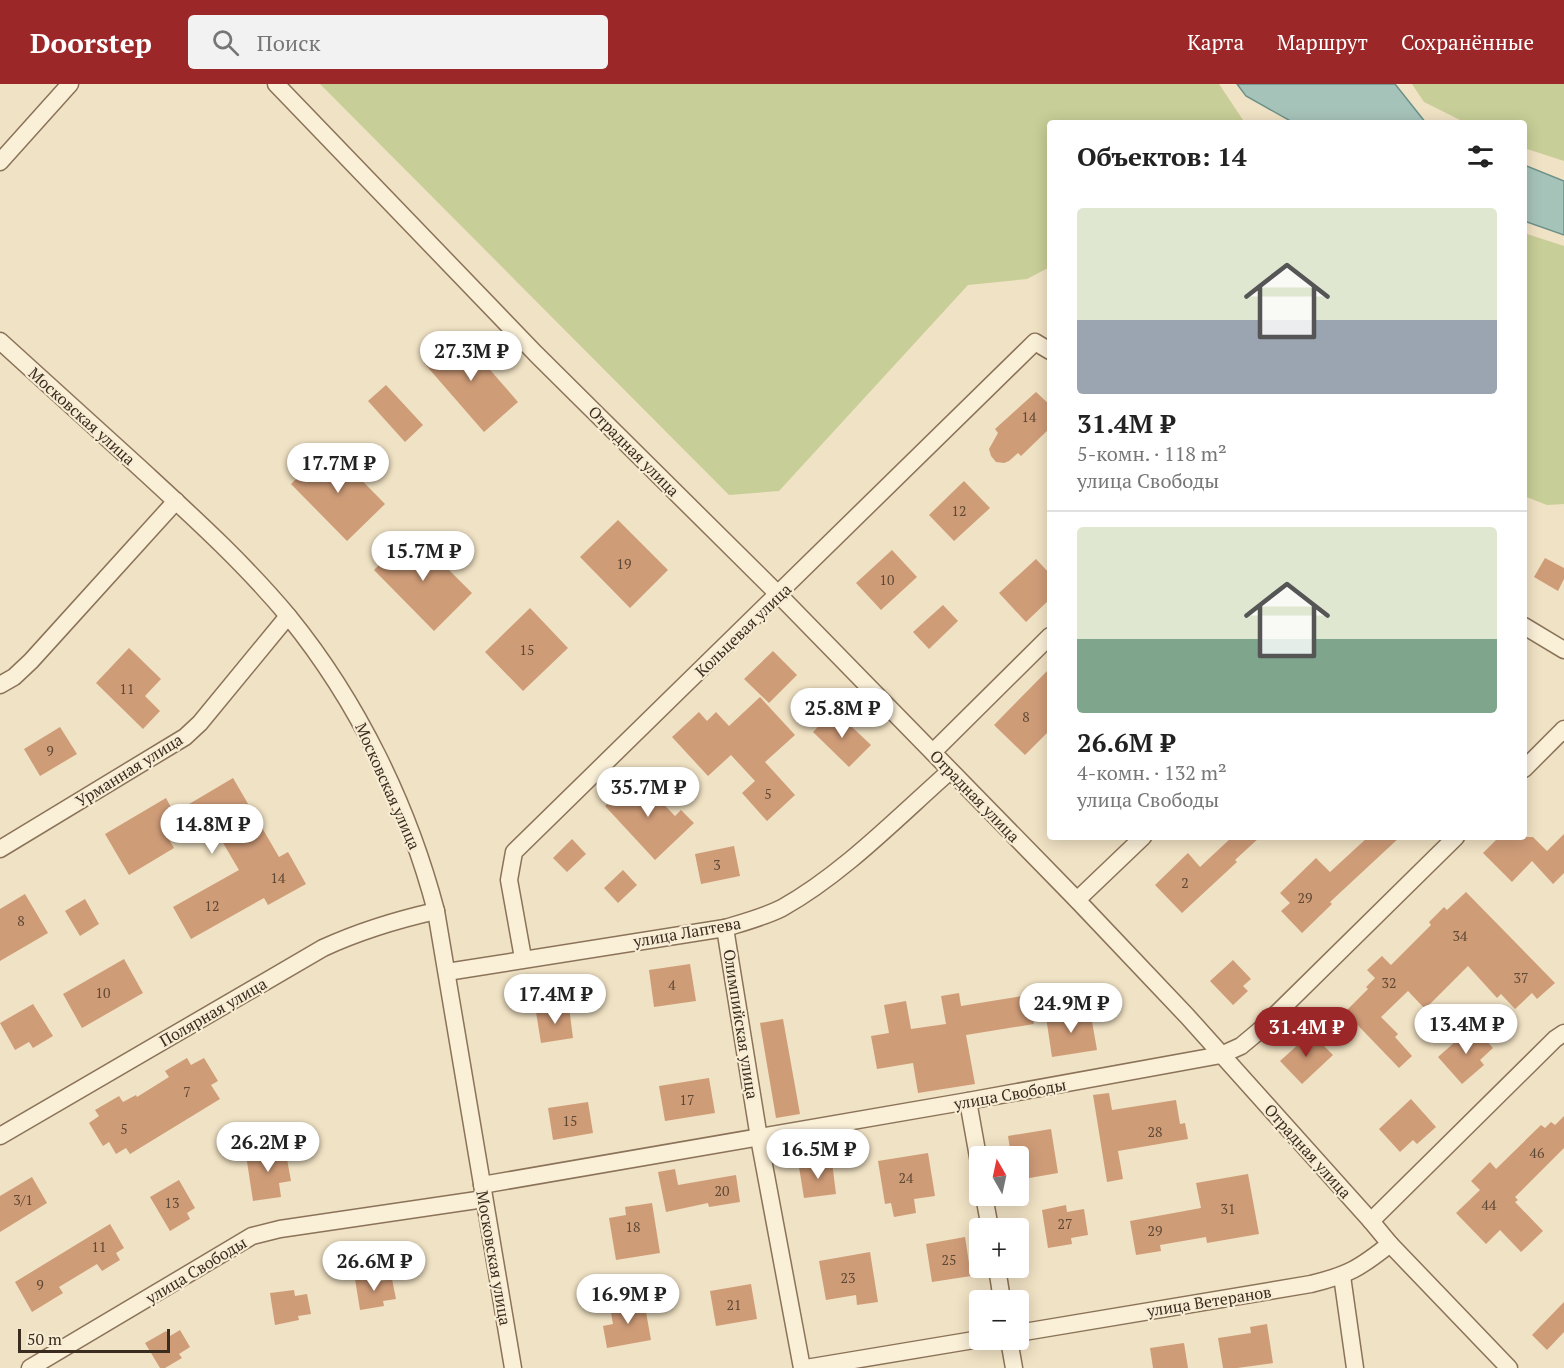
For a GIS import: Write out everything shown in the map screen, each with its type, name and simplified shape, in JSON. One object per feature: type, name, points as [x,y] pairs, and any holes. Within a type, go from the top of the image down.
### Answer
[{"type":"street","points":[[0,162],[69,84]]},
{"type":"street","name":"Отрадная улица","points":[[276,84],[544,362],[779,595],[1077,900],[1221,1054],[1389,1244],[1509,1368]]},
{"type":"street","name":"Московская улица","points":[[0,341],[176,501],[247,570],[288,616],[337,684],[363,726],[390,781],[422,863],[436,911],[513,1368]]},
{"type":"street","name":"Кольцевая улица","points":[[523,958],[509,880],[514,852],[1035,342],[1047,349]]},
{"type":"street","points":[[0,685],[31,661],[176,501]]},
{"type":"street","name":"Урманная улица","points":[[0,849],[185,737],[200,723],[288,616]]},
{"type":"street","points":[[1527,628],[1564,650]]},
{"type":"street","points":[[933,752],[1047,639]]},
{"type":"street","points":[[1527,766],[1564,729]]},
{"type":"street","name":"улица Лаптева","points":[[447,972],[523,958],[726,928],[758,918],[780,908],[832,874],[950,771]]},
{"type":"street","points":[[1077,900],[1140,840]]},
{"type":"street","name":"улица Свободы","points":[[30,1368],[252,1236],[280,1228],[483,1192],[759,1138],[1173,1065],[1221,1054],[1240,1046],[1260,1031],[1452,840]]},
{"type":"street","name":"Полярная улица","points":[[0,1136],[323,948],[386,922],[436,911]]},
{"type":"street","name":"Олимпийская улица","points":[[726,928],[759,1138],[804,1368]]},
{"type":"street","points":[[1371,1221],[1555,1039],[1564,1033]]},
{"type":"street","points":[[968,1101],[976,1146]]},
{"type":"street","name":"улица Ветеранов","points":[[1029,1331],[1311,1284],[1342,1276],[1364,1265],[1389,1244]]},
{"type":"street","points":[[1342,1276],[1355,1368]]},
{"type":"street","points":[[804,1368],[969,1341]]},
{"type":"street","points":[[1011,1350],[1014,1368]]},
{"type":"green space","points":[[320,84],[1219,84],[1243,120],[1047,120],[1047,269],[1027,279],[968,285],[779,491],[729,495]]},
{"type":"green space","points":[[1412,84],[1564,84],[1564,161],[1527,149],[1527,120],[1460,120],[1424,102]]},
{"type":"green space","points":[[1527,234],[1564,246],[1564,504],[1547,505],[1527,497]]},
{"type":"water","points":[[1237,84],[1395,84],[1424,120],[1289,120],[1246,96]]},
{"type":"water","points":[[1527,166],[1564,181],[1564,235],[1527,222]]},
{"type":"building","points":[[458,333],[518,402],[484,432],[424,363]]},
{"type":"building","points":[[386,385],[423,425],[405,442],[368,401]]},
{"type":"building","points":[[1036,392],[1047,402],[1047,431],[1021,456],[1018,453],[1009,461],[996,462],[989,449],[998,433],[995,429]]},
{"type":"building","points":[[329,447],[385,504],[347,541],[291,484]]},
{"type":"building","points":[[964,481],[990,508],[954,541],[929,515]]},
{"type":"building","points":[[618,520],[668,570],[630,608],[580,557]]},
{"type":"building","points":[[412,533],[472,593],[434,631],[374,570]]},
{"type":"building","points":[[892,550],[917,577],[881,610],[856,583]]},
{"type":"building","points":[[1545,558],[1564,568],[1564,579],[1558,591],[1534,577]]},
{"type":"building","points":[[1036,559],[1047,571],[1047,602],[1026,622],[999,593]]},
{"type":"building","points":[[943,605],[958,621],[929,649],[913,632]]},
{"type":"building","points":[[530,608],[568,648],[523,691],[485,652]]},
{"type":"building","points":[[129,648],[161,679],[145,696],[160,711],[143,729],[96,683]]},
{"type":"building","points":[[773,651],[797,675],[769,703],[744,679]]},
{"type":"building","points":[[1047,671],[1047,733],[1025,755],[994,725]]},
{"type":"building","points":[[760,697],[795,735],[765,762],[795,795],[767,821],[742,793],[755,781],[731,755],[708,776],[672,737],[699,712],[707,721],[716,712],[729,726]]},
{"type":"building","points":[[834,710],[871,745],[849,767],[813,732]]},
{"type":"building","points":[[60,727],[77,754],[40,776],[24,749]]},
{"type":"building","points":[[636,776],[675,816],[681,810],[694,823],[655,860],[605,806]]},
{"type":"building","points":[[233,778],[279,857],[288,852],[306,884],[268,905],[264,898],[191,939],[173,907],[239,870],[206,814],[167,836],[174,848],[129,875],[105,834],[166,798],[174,813]]},
{"type":"building","points":[[1564,834],[1564,873],[1553,884],[1532,861],[1512,882],[1483,853],[1496,840],[1527,840],[1527,837],[1533,837],[1547,851]]},
{"type":"building","points":[[572,839],[586,854],[567,872],[553,858]]},
{"type":"building","points":[[1229,840],[1257,840],[1235,860],[1237,862],[1182,913],[1155,885],[1188,853],[1200,867]]},
{"type":"building","points":[[1365,840],[1397,840],[1330,902],[1332,904],[1302,933],[1281,911],[1290,903],[1280,893],[1316,858],[1330,872]]},
{"type":"building","points":[[734,846],[740,876],[701,884],[695,854]]},
{"type":"building","points":[[623,870],[637,885],[618,903],[604,888]]},
{"type":"building","points":[[1466,892],[1555,983],[1537,999],[1532,993],[1515,1009],[1501,994],[1497,998],[1468,966],[1425,1009],[1408,991],[1381,1017],[1398,1034],[1395,1037],[1412,1056],[1399,1068],[1345,1012],[1368,989],[1366,987],[1375,978],[1367,970],[1382,956],[1391,965],[1431,925],[1429,922],[1444,907],[1447,910]]},
{"type":"building","points":[[25,894],[48,933],[0,961],[0,909]]},
{"type":"building","points":[[85,899],[99,924],[80,936],[65,911]]},
{"type":"building","points":[[124,959],[143,993],[82,1028],[63,994]]},
{"type":"building","points":[[1233,960],[1251,979],[1243,986],[1248,991],[1233,1005],[1210,981]]},
{"type":"building","points":[[690,964],[696,1001],[654,1007],[649,970]]},
{"type":"building","points":[[959,993],[961,1006],[1029,995],[1034,1024],[966,1035],[975,1084],[918,1093],[913,1063],[877,1069],[871,1036],[889,1033],[884,1005],[906,1001],[911,1029],[946,1024],[941,996]]},
{"type":"building","points":[[33,1004],[53,1036],[33,1048],[29,1042],[15,1050],[0,1023]]},
{"type":"building","points":[[569,1007],[573,1038],[541,1043],[536,1012]]},
{"type":"building","points":[[1090,1010],[1097,1050],[1052,1057],[1046,1017]]},
{"type":"building","points":[[783,1019],[800,1114],[776,1118],[760,1023]]},
{"type":"building","points":[[1473,1026],[1493,1048],[1480,1060],[1484,1065],[1462,1084],[1438,1057]]},
{"type":"building","points":[[1311,1033],[1333,1055],[1302,1084],[1280,1061]]},
{"type":"building","points":[[187,1058],[191,1065],[204,1058],[218,1081],[211,1085],[220,1099],[130,1154],[126,1148],[116,1154],[109,1142],[103,1146],[89,1123],[99,1116],[95,1110],[119,1096],[123,1102],[136,1095],[137,1097],[169,1077],[165,1071]]},
{"type":"building","points":[[709,1078],[715,1113],[665,1121],[659,1086]]},
{"type":"building","points":[[1109,1093],[1112,1110],[1176,1100],[1180,1124],[1185,1123],[1188,1139],[1118,1151],[1123,1179],[1107,1182],[1093,1095]]},
{"type":"building","points":[[1411,1099],[1436,1127],[1417,1144],[1413,1140],[1400,1152],[1379,1129]]},
{"type":"building","points":[[588,1102],[593,1133],[553,1140],[548,1108]]},
{"type":"building","points":[[1564,1116],[1564,1148],[1515,1197],[1518,1200],[1515,1202],[1543,1231],[1521,1252],[1500,1230],[1486,1244],[1456,1213],[1480,1190],[1471,1181],[1490,1162],[1496,1169],[1541,1125],[1545,1128],[1551,1122],[1555,1125]]},
{"type":"building","points":[[1051,1129],[1058,1173],[1029,1178],[1029,1146],[1010,1146],[1008,1136]]},
{"type":"building","points":[[285,1148],[291,1181],[279,1183],[281,1197],[253,1201],[246,1155]]},
{"type":"building","points":[[928,1153],[935,1196],[914,1199],[916,1213],[894,1217],[891,1203],[885,1204],[878,1161]]},
{"type":"building","points":[[832,1162],[836,1194],[804,1198],[799,1167]]},
{"type":"building","points":[[675,1169],[678,1185],[736,1175],[740,1202],[709,1207],[708,1203],[666,1212],[658,1172]]},
{"type":"building","points":[[1248,1174],[1259,1234],[1207,1243],[1206,1237],[1160,1245],[1161,1251],[1136,1255],[1130,1221],[1201,1208],[1196,1183]]},
{"type":"building","points":[[32,1177],[47,1203],[0,1232],[0,1196]]},
{"type":"building","points":[[179,1180],[195,1208],[187,1213],[190,1219],[170,1231],[150,1197]]},
{"type":"building","points":[[652,1203],[660,1253],[616,1260],[609,1218],[626,1215],[625,1207]]},
{"type":"building","points":[[1066,1205],[1067,1212],[1084,1209],[1088,1235],[1071,1238],[1072,1244],[1048,1248],[1042,1210]]},
{"type":"building","points":[[110,1224],[124,1248],[116,1253],[120,1260],[102,1271],[97,1264],[59,1287],[63,1293],[32,1312],[15,1282]]},
{"type":"building","points":[[965,1237],[969,1276],[932,1282],[926,1244]]},
{"type":"building","points":[[870,1252],[878,1302],[857,1305],[856,1295],[826,1300],[819,1261]]},
{"type":"building","points":[[379,1275],[380,1281],[392,1279],[396,1299],[383,1301],[384,1306],[360,1310],[355,1279]]},
{"type":"building","points":[[751,1284],[757,1319],[716,1326],[710,1291]]},
{"type":"building","points":[[294,1290],[295,1296],[307,1294],[311,1314],[298,1316],[299,1320],[275,1325],[270,1293]]},
{"type":"building","points":[[644,1301],[651,1340],[607,1348],[603,1326],[613,1324],[610,1307]]},
{"type":"building","points":[[1564,1302],[1564,1332],[1547,1350],[1532,1335]]},
{"type":"building","points":[[1267,1324],[1273,1363],[1223,1368],[1218,1338],[1251,1333],[1250,1327]]},
{"type":"building","points":[[180,1330],[190,1347],[179,1354],[182,1358],[165,1368],[160,1368],[145,1343],[166,1331],[170,1336]]},
{"type":"building","points":[[1184,1343],[1188,1368],[1153,1368],[1150,1348]]}]
